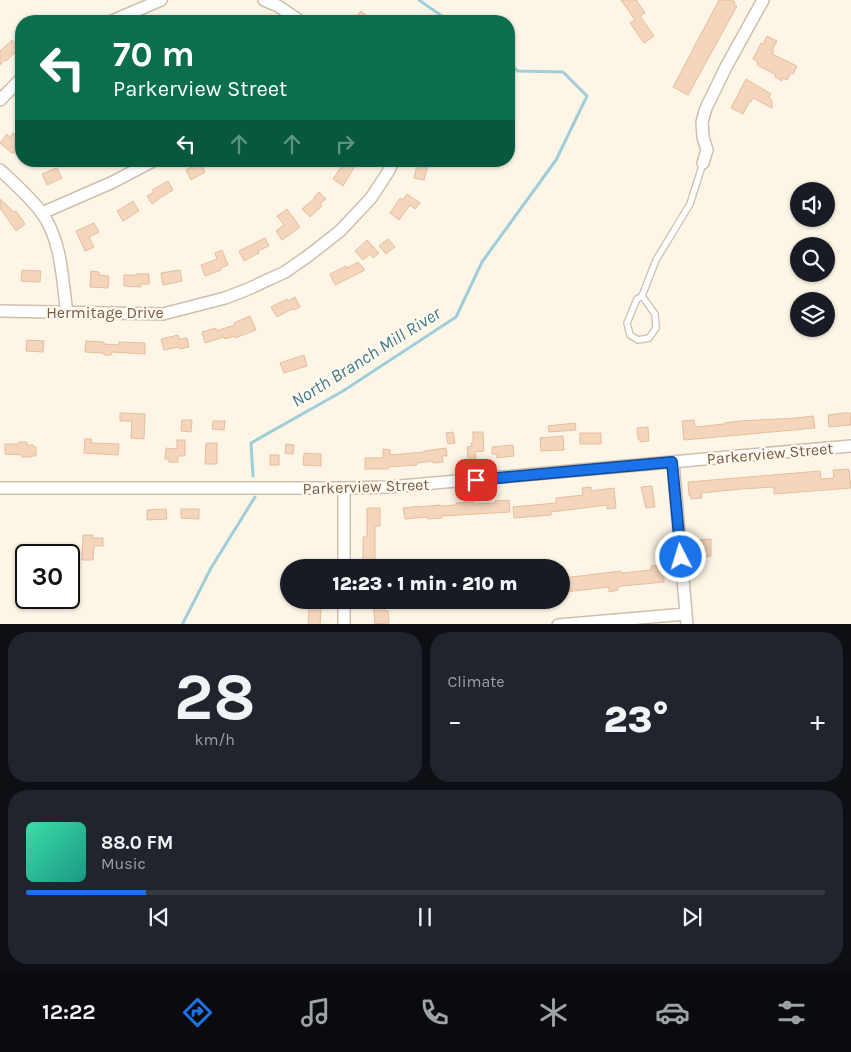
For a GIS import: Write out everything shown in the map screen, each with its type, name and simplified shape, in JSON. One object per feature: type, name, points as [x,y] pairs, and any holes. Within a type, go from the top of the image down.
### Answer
[{"type":"street","points":[[126,15],[161,0]]},
{"type":"street","points":[[264,0],[278,6],[291,15]]},
{"type":"street","points":[[704,163],[707,150],[703,137],[702,122],[706,108],[726,67],[764,0]]},
{"type":"street","points":[[0,100],[15,85]]},
{"type":"street","points":[[42,213],[113,182],[142,167]]},
{"type":"street","name":"Hermitage Drive","points":[[0,311],[162,314],[225,298],[285,272],[340,231],[371,198],[391,167]]},
{"type":"street","points":[[0,170],[20,188],[42,213],[55,238],[67,313]]},
{"type":"street","name":"Parkerview Street","points":[[0,488],[344,488],[414,486],[851,446]]},
{"type":"street","points":[[558,624],[686,619],[672,462]]},
{"type":"street","points":[[344,488],[344,559]]},
{"type":"street","points":[[344,609],[344,624]]},
{"type":"lane","points":[[642,296],[655,314],[656,328],[649,338],[638,340],[630,335],[627,323],[637,299],[642,296],[656,260],[690,204],[704,163]]},
{"type":"building","points":[[621,0],[636,0],[645,13],[640,16],[654,36],[644,43],[630,23],[635,20]]},
{"type":"building","points":[[719,0],[731,0],[737,6],[688,95],[673,87]]},
{"type":"building","points":[[361,11],[366,15],[358,15]]},
{"type":"building","points":[[767,36],[777,41],[772,54],[797,66],[787,80],[783,78],[782,81],[775,77],[776,75],[757,65],[758,62],[753,59]]},
{"type":"building","points":[[12,40],[15,44],[15,53],[0,65],[0,51]]},
{"type":"building","points":[[746,79],[771,94],[769,97],[772,101],[772,108],[753,98],[743,114],[731,108]]},
{"type":"building","points":[[13,133],[15,135],[15,154],[0,143],[7,134],[10,137]]},
{"type":"building","points":[[191,167],[202,167],[205,172],[191,180],[186,170]]},
{"type":"building","points":[[341,167],[354,167],[343,186],[333,179]]},
{"type":"building","points":[[417,167],[427,167],[424,180],[414,178]]},
{"type":"building","points":[[57,168],[62,178],[47,185],[42,174]]},
{"type":"building","points":[[168,181],[173,190],[152,204],[147,196],[154,192],[152,190]]},
{"type":"building","points":[[319,192],[326,199],[320,204],[322,206],[310,217],[302,209]]},
{"type":"building","points":[[407,194],[420,203],[415,209],[410,205],[399,220],[390,213],[400,198],[403,200]]},
{"type":"building","points":[[0,199],[14,212],[16,211],[25,224],[16,231],[0,208]]},
{"type":"building","points":[[133,201],[139,211],[123,221],[117,211]]},
{"type":"building","points":[[287,209],[300,227],[282,240],[276,231],[284,225],[277,216]]},
{"type":"building","points":[[94,223],[99,232],[89,237],[94,247],[85,251],[76,231]]},
{"type":"building","points":[[265,238],[269,246],[244,261],[239,251]]},
{"type":"building","points":[[388,239],[395,247],[386,254],[379,246]]},
{"type":"building","points":[[367,240],[379,253],[373,258],[370,254],[363,260],[355,251]]},
{"type":"building","points":[[222,250],[228,265],[205,276],[201,265],[217,259],[215,253]]},
{"type":"building","points":[[358,262],[365,270],[335,285],[330,274]]},
{"type":"building","points":[[22,270],[41,271],[40,282],[21,281]]},
{"type":"building","points":[[180,270],[182,281],[163,285],[161,273]]},
{"type":"building","points":[[91,271],[99,272],[99,275],[109,276],[108,288],[90,287]]},
{"type":"building","points":[[149,274],[149,284],[141,284],[141,287],[124,286],[124,275]]},
{"type":"building","points":[[295,297],[300,307],[277,317],[271,307]]},
{"type":"building","points":[[250,316],[256,330],[235,338],[235,336],[225,339],[224,337],[205,343],[202,332],[216,328],[216,331],[235,325],[234,323]]},
{"type":"building","points":[[178,335],[179,339],[187,338],[189,347],[164,350],[161,339]]},
{"type":"building","points":[[27,340],[44,341],[43,352],[26,351]]},
{"type":"building","points":[[86,341],[119,345],[119,342],[145,343],[145,354],[112,352],[111,355],[104,355],[104,353],[85,352]]},
{"type":"building","points":[[304,355],[307,366],[284,373],[280,363]]},
{"type":"building","points":[[120,413],[145,414],[144,439],[131,438],[132,421],[120,421]]},
{"type":"building","points":[[851,413],[851,425],[829,427],[828,415]]},
{"type":"building","points":[[813,416],[815,428],[684,440],[682,421],[694,420],[695,427],[739,421]]},
{"type":"building","points":[[182,420],[192,420],[191,432],[181,431]]},
{"type":"building","points":[[213,421],[225,421],[224,430],[212,429]]},
{"type":"building","points":[[575,423],[576,430],[549,432],[548,426]]},
{"type":"building","points":[[648,427],[649,441],[640,442],[637,428]]},
{"type":"building","points":[[453,432],[455,443],[448,444],[446,433]]},
{"type":"building","points":[[473,432],[483,432],[484,451],[475,452],[476,458],[468,458],[467,447],[472,446]]},
{"type":"building","points":[[580,433],[601,433],[601,444],[580,444]]},
{"type":"building","points":[[563,436],[564,450],[541,451],[540,438]]},
{"type":"building","points":[[85,439],[92,439],[91,443],[119,444],[118,455],[84,453]]},
{"type":"building","points":[[177,440],[185,440],[185,456],[178,456],[178,462],[169,462],[169,459],[165,459],[166,448],[177,449]]},
{"type":"building","points":[[19,442],[27,442],[27,445],[36,447],[36,456],[22,457],[22,455],[5,454],[5,444],[19,444]]},
{"type":"building","points":[[206,443],[217,443],[217,464],[205,464]]},
{"type":"building","points":[[286,444],[294,445],[293,454],[285,453]]},
{"type":"building","points":[[513,445],[514,456],[497,458],[497,454],[492,454],[492,447]]},
{"type":"building","points":[[446,448],[447,456],[442,456],[443,462],[417,463],[417,465],[388,467],[388,469],[365,469],[365,458],[383,458],[383,449],[390,450],[390,455]]},
{"type":"building","points":[[304,453],[321,454],[321,466],[303,465]]},
{"type":"building","points":[[270,455],[279,455],[279,465],[270,465]]},
{"type":"building","points":[[849,469],[851,488],[774,494],[774,487],[701,493],[702,498],[691,499],[689,495],[688,482],[820,471],[821,479],[834,478],[833,470]]},
{"type":"building","points":[[652,486],[655,507],[646,508],[641,487]]},
{"type":"building","points":[[591,487],[591,491],[614,488],[616,508],[607,509],[607,505],[551,512],[551,515],[514,518],[513,507],[556,503],[556,498],[583,495],[582,488]]},
{"type":"building","points":[[509,500],[510,512],[441,516],[442,518],[405,519],[403,508],[474,502],[474,504],[495,503],[495,501]]},
{"type":"building","points":[[367,508],[380,508],[380,526],[375,526],[375,559],[363,559],[363,537],[367,537]]},
{"type":"building","points":[[166,509],[167,519],[147,520],[147,510]]},
{"type":"building","points":[[181,509],[199,509],[199,519],[181,518]]},
{"type":"building","points":[[83,535],[103,538],[103,546],[94,546],[93,560],[82,560]]},
{"type":"building","points":[[711,539],[711,556],[698,557],[698,540]]},
{"type":"building","points":[[671,565],[671,572],[664,572],[664,582],[622,586],[618,587],[618,590],[609,592],[609,587],[570,591],[570,577],[621,571],[621,573],[651,570],[651,566]]},
{"type":"building","points":[[309,609],[321,609],[320,624],[308,624]]},
{"type":"building","points":[[374,609],[385,609],[385,611],[388,611],[389,623],[375,624]]},
{"type":"waterway","name":"North Branch Mill River","points":[[419,0],[440,15]]},
{"type":"waterway","name":"North Branch Mill River","points":[[253,476],[251,443],[343,391],[456,317],[482,262],[556,160],[587,96],[563,72],[518,71],[515,69]]},
{"type":"waterway","name":"North Branch Mill River","points":[[183,624],[211,568],[255,497]]},
{"type":"route","points":[[476,480],[672,462],[681,557]]}]
